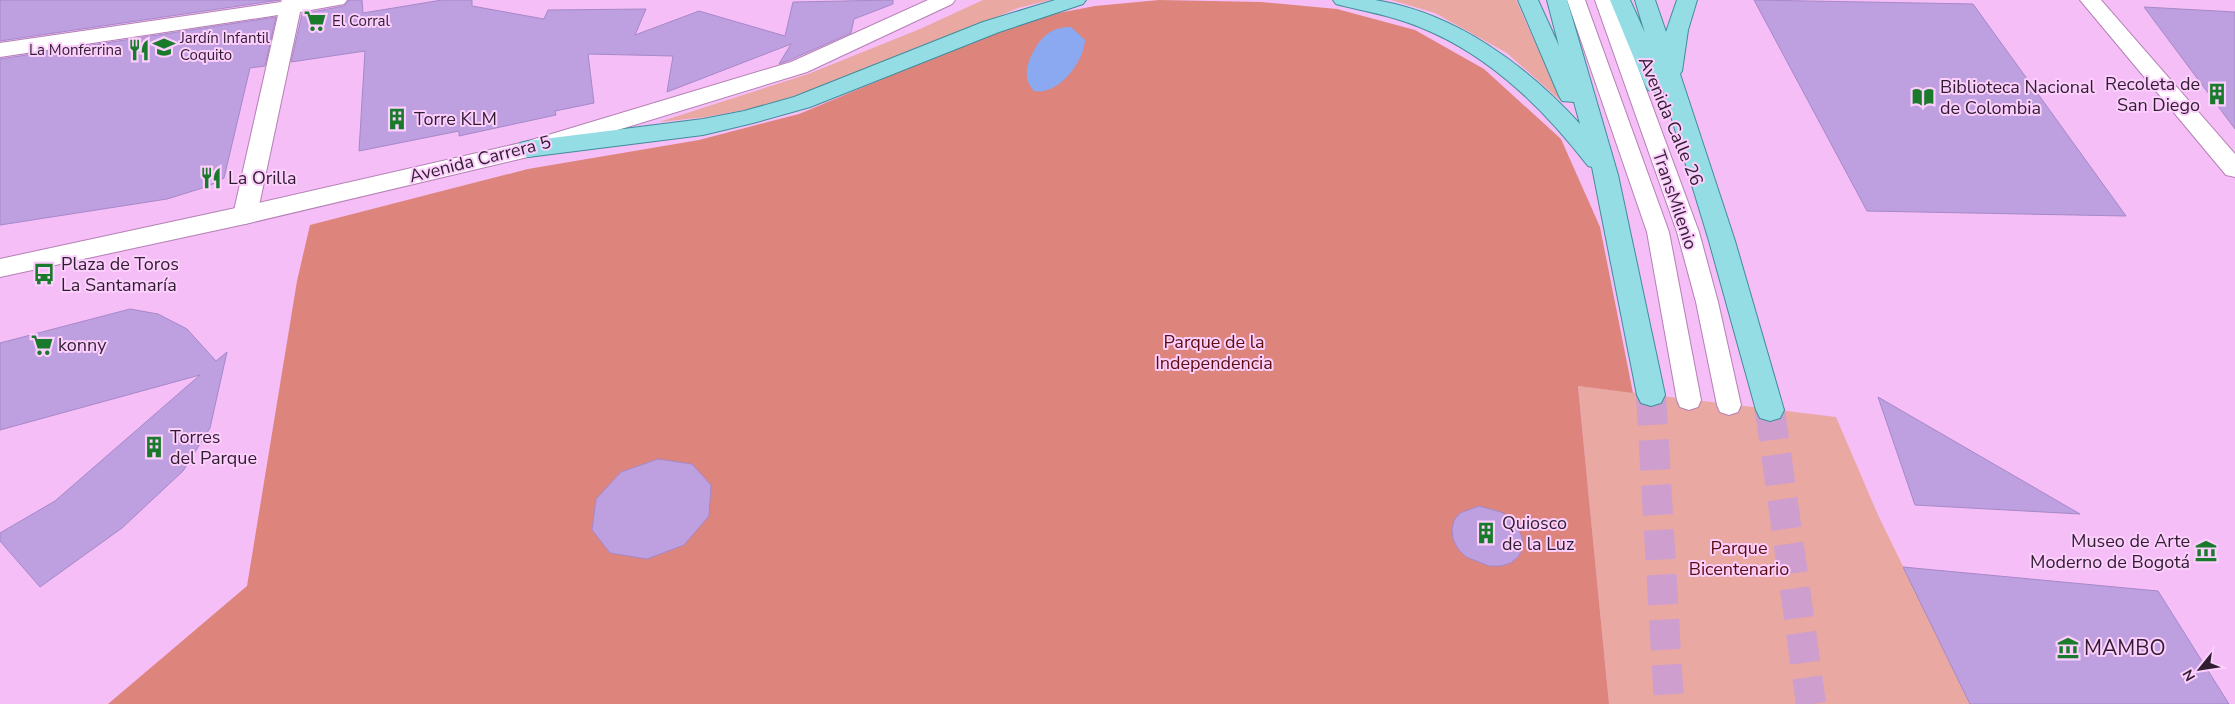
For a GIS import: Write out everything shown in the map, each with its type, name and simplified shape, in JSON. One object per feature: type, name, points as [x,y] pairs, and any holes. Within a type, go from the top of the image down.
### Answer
[{"type":"main road","points":[[528,149],[703,126],[745,118],[802,102],[991,27],[1076,0]]},
{"type":"main road","points":[[1343,0],[1401,13],[1451,32],[1495,58],[1550,105],[1576,133],[1606,174]]},
{"type":"main road","points":[[1528,0],[1606,174]]},
{"type":"main road","points":[[1557,0],[1606,174],[1651,395]]},
{"type":"main road","name":"Avenida Calle 26","points":[[1620,0],[1722,241]]},
{"type":"main road","name":"Avenida Calle 26","points":[[1645,0],[1722,241],[1770,410]]},
{"type":"main road","points":[[1671,78],[1672,53],[1677,30],[1688,0]]},
{"type":"street","points":[[0,50],[292,3],[337,0]]},
{"type":"street","name":"Avenida Carrera 5","points":[[0,268],[245,215],[528,149],[800,68],[945,0]]},
{"type":"street","points":[[2090,0],[2235,169]]},
{"type":"street","points":[[245,215],[292,3]]},
{"type":"lane","name":"TransMilenio","points":[[1576,0],[1658,232],[1690,400]]},
{"type":"lane","name":"TransMilenio","points":[[1604,0],[1688,232],[1707,302],[1729,405]]},
{"type":"green space","points":[[983,0],[1050,0],[1018,8],[859,75],[759,107],[706,117],[659,122],[808,74],[920,29]]},
{"type":"green space","name":"Parque de la Independencia","points":[[1159,0],[1261,2],[1337,9],[1415,30],[1484,69],[1561,139],[1600,227],[1633,393],[1578,386],[1609,704],[108,704],[247,586],[297,281],[310,225],[528,169],[699,140],[799,114],[971,42],[1038,17],[1095,6]]},
{"type":"green space","points":[[1391,0],[1516,0],[1561,101],[1507,53],[1435,13]]},
{"type":"green space","name":"Parque Bicentenario","points":[[1578,386],[1836,417],[1878,515],[1970,704],[1609,704]]},
{"type":"water","points":[[1071,27],[1085,40],[1084,49],[1075,67],[1068,76],[1052,88],[1034,91],[1029,84],[1027,72],[1029,60],[1035,48],[1052,31]]},
{"type":"building","points":[[0,0],[280,0],[0,41]]},
{"type":"building","points":[[349,0],[362,0],[363,13],[442,0],[472,0],[472,6],[544,19],[548,10],[646,9],[635,35],[699,11],[785,36],[793,2],[893,0],[893,4],[854,19],[851,33],[790,60],[779,64],[791,44],[667,92],[673,56],[588,54],[594,103],[555,111],[556,115],[459,136],[459,131],[359,151],[365,51],[291,62],[302,14],[344,6]]},
{"type":"building","name":"Biblioteca Nacional de Colombia","points":[[1754,0],[1973,4],[2126,216],[1867,211]]},
{"type":"building","points":[[2144,7],[2235,12],[2235,129]]},
{"type":"building","points":[[276,17],[265,66],[250,68],[224,178],[209,186],[167,199],[0,225],[0,59]]},
{"type":"building","name":"Torres del Parque","points":[[130,309],[158,314],[187,329],[216,361],[227,352],[210,428],[183,471],[122,528],[40,587],[0,541],[0,533],[55,501],[200,375],[0,430],[0,343]]},
{"type":"building","points":[[1878,397],[2080,514],[1915,505]]},
{"type":"building","points":[[658,459],[692,464],[711,485],[709,516],[684,545],[647,559],[610,553],[592,530],[596,499],[621,472]]},
{"type":"building","name":"Quiosco de la Luz","points":[[1479,506],[1501,512],[1511,518],[1518,528],[1522,537],[1523,547],[1519,556],[1511,563],[1501,566],[1489,566],[1466,557],[1458,549],[1453,539],[1452,529],[1454,520],[1460,513]]},
{"type":"building","name":"MAMBO","points":[[1903,567],[2158,591],[2229,704],[1970,704]]},
{"type":"tunnel","points":[[1651,395],[1669,704]]},
{"type":"tunnel","points":[[1770,410],[1811,704]]},
{"type":"place","name":"El Corral","points":[[315,21]]},
{"type":"place","name":"Jardín Infantil Coquito","points":[[164,47]]},
{"type":"place","name":"La Monferrina","points":[[139,50]]},
{"type":"place","name":"Recoleta de San Diego","points":[[2217,94]]},
{"type":"place","name":"Biblioteca Nacional de Colombia","points":[[1923,97]]},
{"type":"place","name":"Torre KLM","points":[[397,119]]},
{"type":"place","name":"La Orilla","points":[[211,178]]},
{"type":"place","name":"Plaza de Toros La Santamaría","points":[[44,274]]},
{"type":"place","name":"konny","points":[[42,345]]},
{"type":"place","name":"Torres del Parque","points":[[154,447]]},
{"type":"place","name":"Quiosco de la Luz","points":[[1486,533]]},
{"type":"place","name":"Museo de Arte Moderno de Bogotá","points":[[2206,551]]},
{"type":"place","name":"MAMBO","points":[[2068,648]]}]
